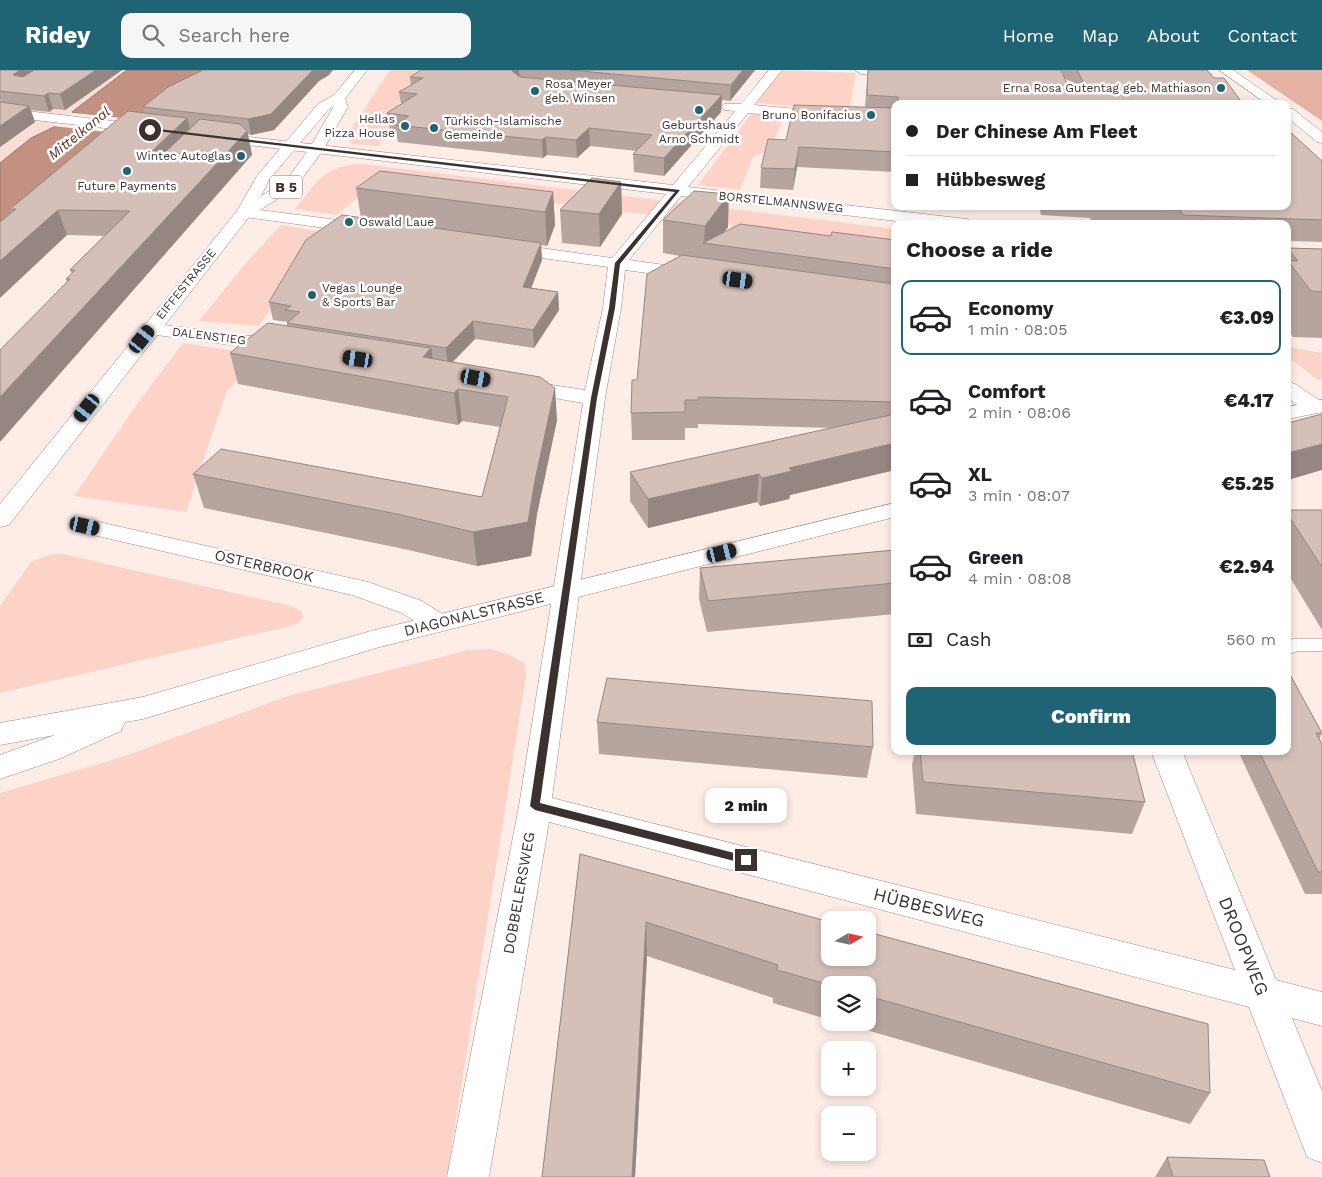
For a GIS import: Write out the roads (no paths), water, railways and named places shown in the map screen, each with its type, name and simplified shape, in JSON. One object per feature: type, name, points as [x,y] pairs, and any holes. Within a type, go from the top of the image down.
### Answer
[{"type":"street","name":"EIFFESTRASSE","points":[[0,520],[8,500],[244,213],[262,179],[323,107],[339,98],[362,70]]},
{"type":"street","points":[[618,263],[679,191],[776,70]]},
{"type":"street","points":[[861,70],[918,75]]},
{"type":"street","points":[[1225,70],[1270,100]]},
{"type":"street","name":"EIFFESTRASSE","points":[[244,213],[291,184],[316,150],[341,107],[339,98]]},
{"type":"street","points":[[717,106],[891,122]]},
{"type":"street","points":[[0,112],[161,131]]},
{"type":"street","points":[[1291,114],[1322,140]]},
{"type":"street","name":"BORSTELMANNSWEG","points":[[196,135],[932,220]]},
{"type":"street","points":[[244,213],[388,231]]},
{"type":"street","points":[[493,246],[709,276]]},
{"type":"street","name":"DOBBELERSWEG","points":[[468,1177],[535,806],[594,398],[612,308],[618,263]]},
{"type":"street","name":"DALENSTIEG","points":[[149,330],[184,332],[299,349]]},
{"type":"street","points":[[496,382],[594,398]]},
{"type":"street","points":[[1291,390],[1318,406]]},
{"type":"street","points":[[1291,412],[1318,406]]},
{"type":"street","name":"DIAGONALSTRASSE","points":[[0,734],[143,708],[326,653],[891,511]]},
{"type":"street","name":"OSTERBROOK","points":[[85,526],[359,588],[412,607],[437,624]]},
{"type":"street","name":"DIAGONALSTRASSE","points":[[0,767],[48,751],[143,708]]},
{"type":"street","name":"DROOPWEG","points":[[1168,755],[1322,1142]]},
{"type":"street","name":"HÜBBESWEG","points":[[535,806],[1322,1009]]},
{"type":"lane","points":[[1291,647],[1322,645]]},
{"type":"water","name":"Mittelkanal","points":[[127,70],[206,70],[0,249],[0,163],[31,138],[81,114],[72,112]]},
{"type":"place","name":"Erna Rosa Gutentag geb. Mathiason","points":[[1221,88]]},
{"type":"place","name":"Rosa Meyer geb. Winsen","points":[[535,91]]},
{"type":"place","name":"Geburtshaus Arno Schmidt","points":[[699,110]]},
{"type":"place","name":"Bruno Bonifacius","points":[[871,115]]},
{"type":"place","name":"Hellas Pizza House","points":[[405,126]]},
{"type":"place","name":"Türkisch-Islamische Gemeinde","points":[[434,128]]},
{"type":"place","name":"Wintec Autoglas","points":[[241,156]]},
{"type":"place","name":"Future Payments","points":[[127,171]]},
{"type":"place","name":"Oswald Laue","points":[[349,222]]},
{"type":"place","name":"Vegas Lounge & Sports Bar","points":[[312,295]]}]
